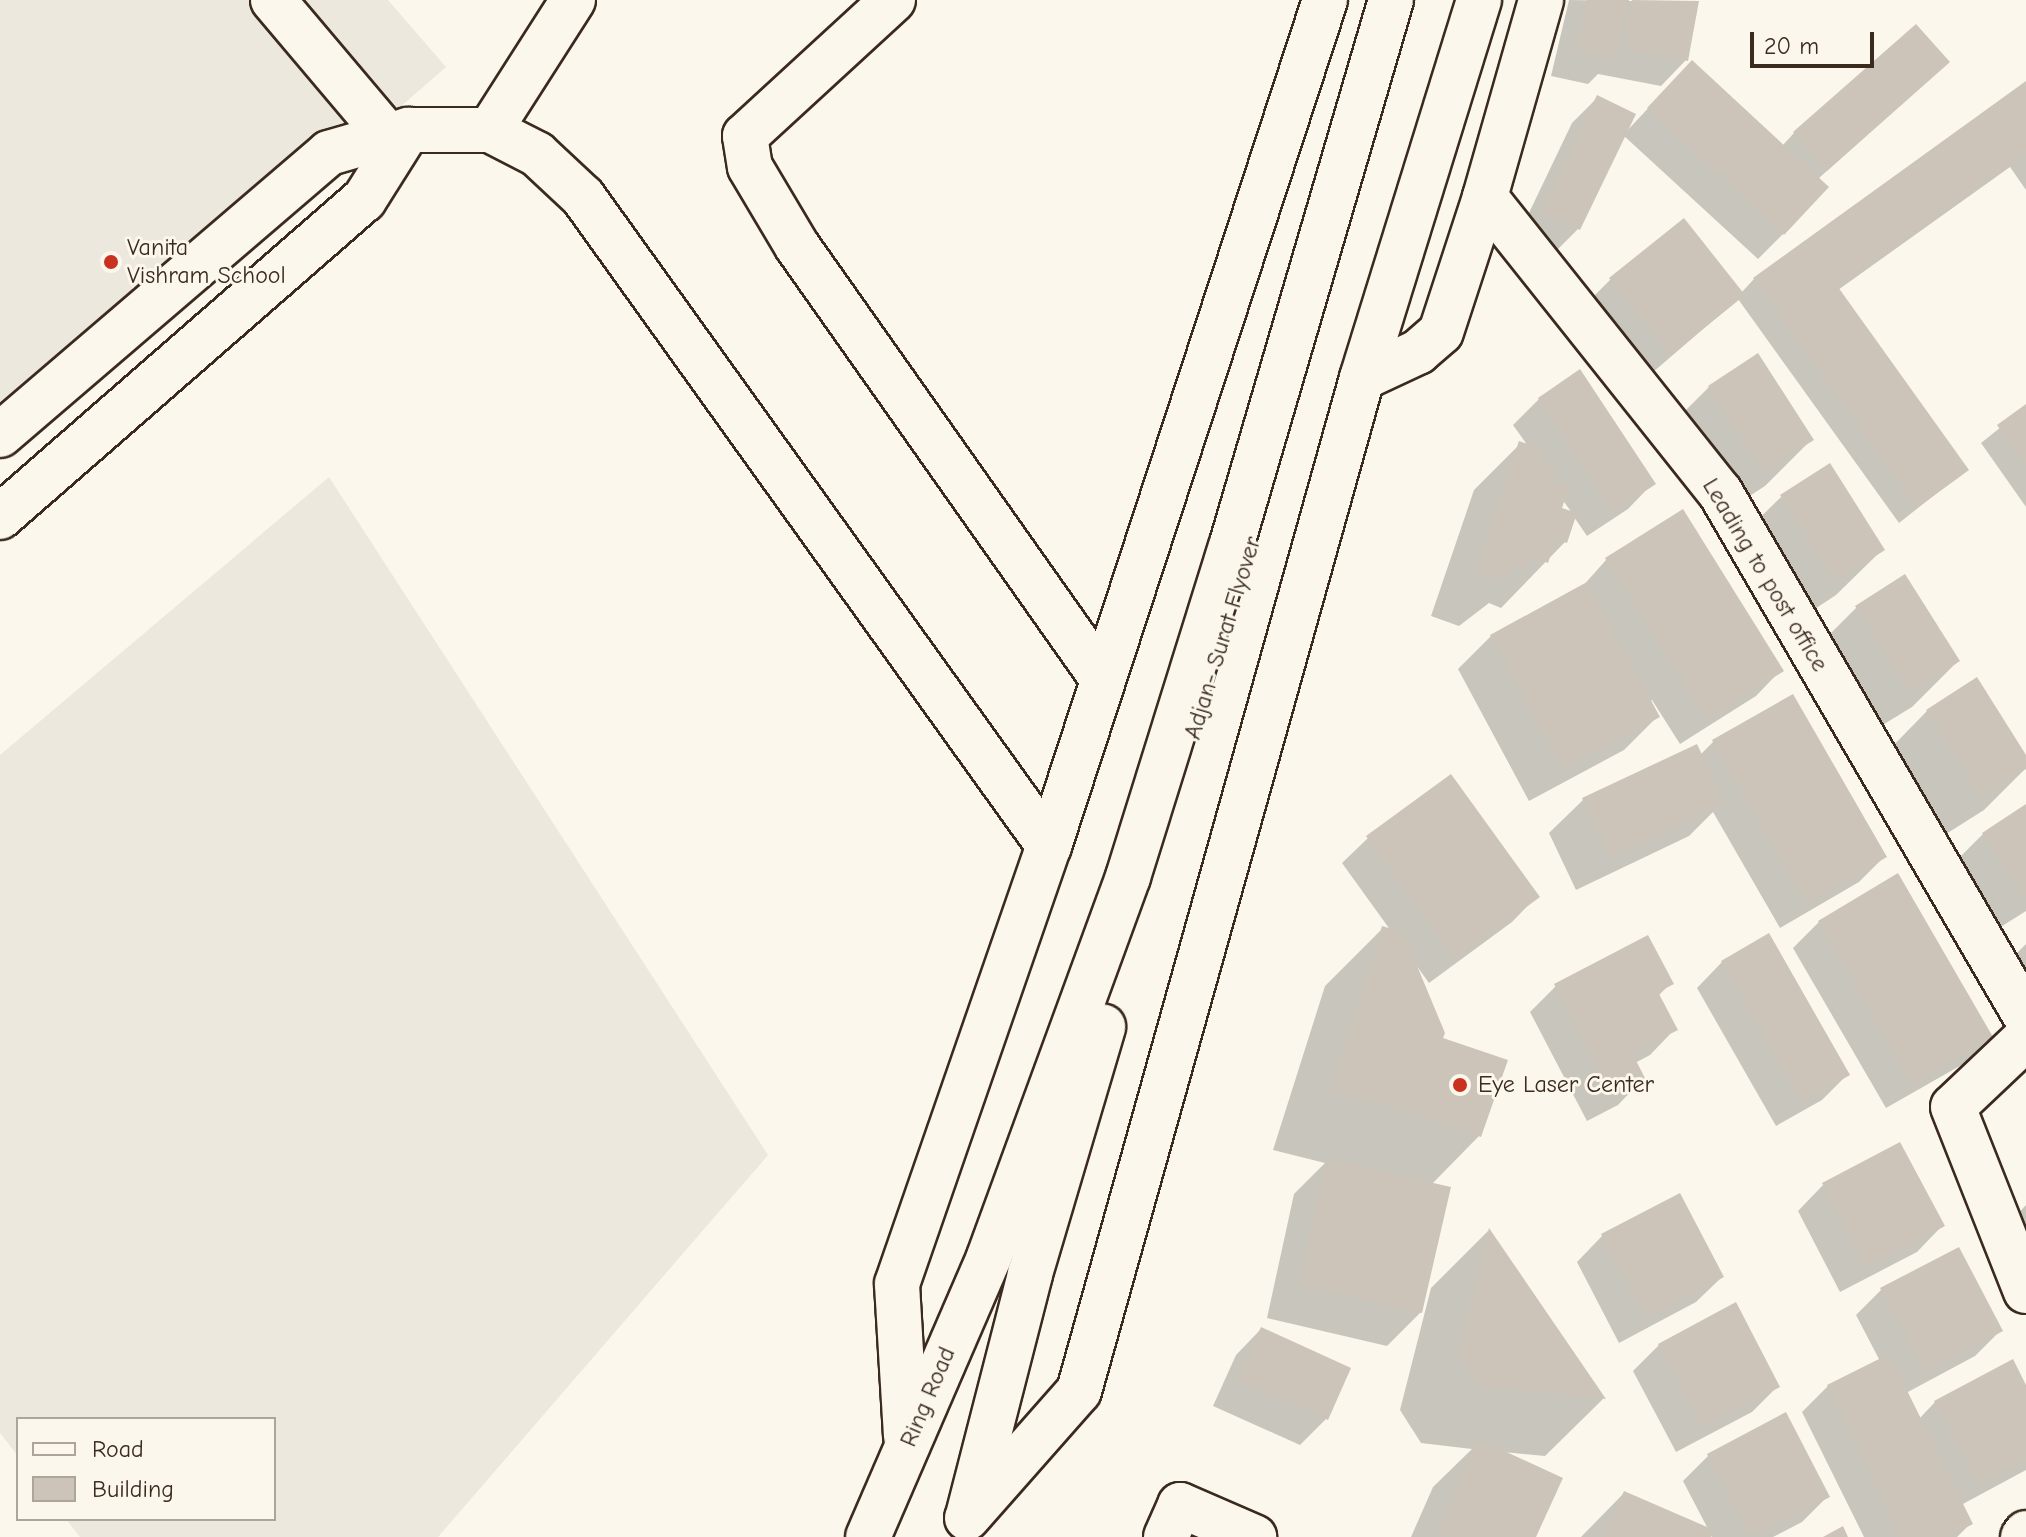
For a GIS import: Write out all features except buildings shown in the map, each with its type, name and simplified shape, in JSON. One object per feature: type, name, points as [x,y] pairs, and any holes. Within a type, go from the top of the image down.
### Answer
[{"type":"main road","points":[[273,0],[398,133]]},
{"type":"main road","points":[[490,130],[573,0]]},
{"type":"main road","points":[[893,0],[745,136],[750,167],[797,246],[1102,678]]},
{"type":"main road","points":[[907,1447],[897,1284],[1049,846],[1325,0]]},
{"type":"main road","name":"Adjan- Surat Flyover","points":[[989,1257],[1133,862],[1231,547],[1391,0]]},
{"type":"main road","name":"Adjan- Surat Flyover","points":[[964,1528],[1030,1274],[1283,441],[1413,0]]},
{"type":"main road","points":[[964,1528],[1079,1391],[1362,378],[1479,0]]},
{"type":"main road","points":[[1362,378],[1418,352],[1441,332],[1485,197],[1541,0]]},
{"type":"main road","points":[[0,435],[329,153],[398,133],[490,130],[537,154],[583,197],[1049,846]]},
{"type":"main road","points":[[0,517],[364,200],[398,133]]},
{"type":"main road","name":"Leading to post office","points":[[1485,197],[1720,492],[2026,1017]]},
{"type":"main road","points":[[2026,1038],[1953,1107],[2026,1291]]},
{"type":"main road","name":"Ring Road","points":[[868,1537],[989,1257]]},
{"type":"main road","points":[[1166,1537],[1180,1505],[1254,1537]]},
{"type":"shaded area","name":"Vanita Vishram School","points":[[0,0],[388,0],[446,67],[0,456]]},
{"type":"shaded area","points":[[329,477],[768,1155],[438,1537],[80,1537],[68,1521],[276,1521],[276,1417],[16,1417],[16,1453],[0,1433],[0,755]]},
{"type":"place","name":"Vanita Vishram School","points":[[111,262]]},
{"type":"place","name":"Eye Laser Center","points":[[1460,1085]]}]
